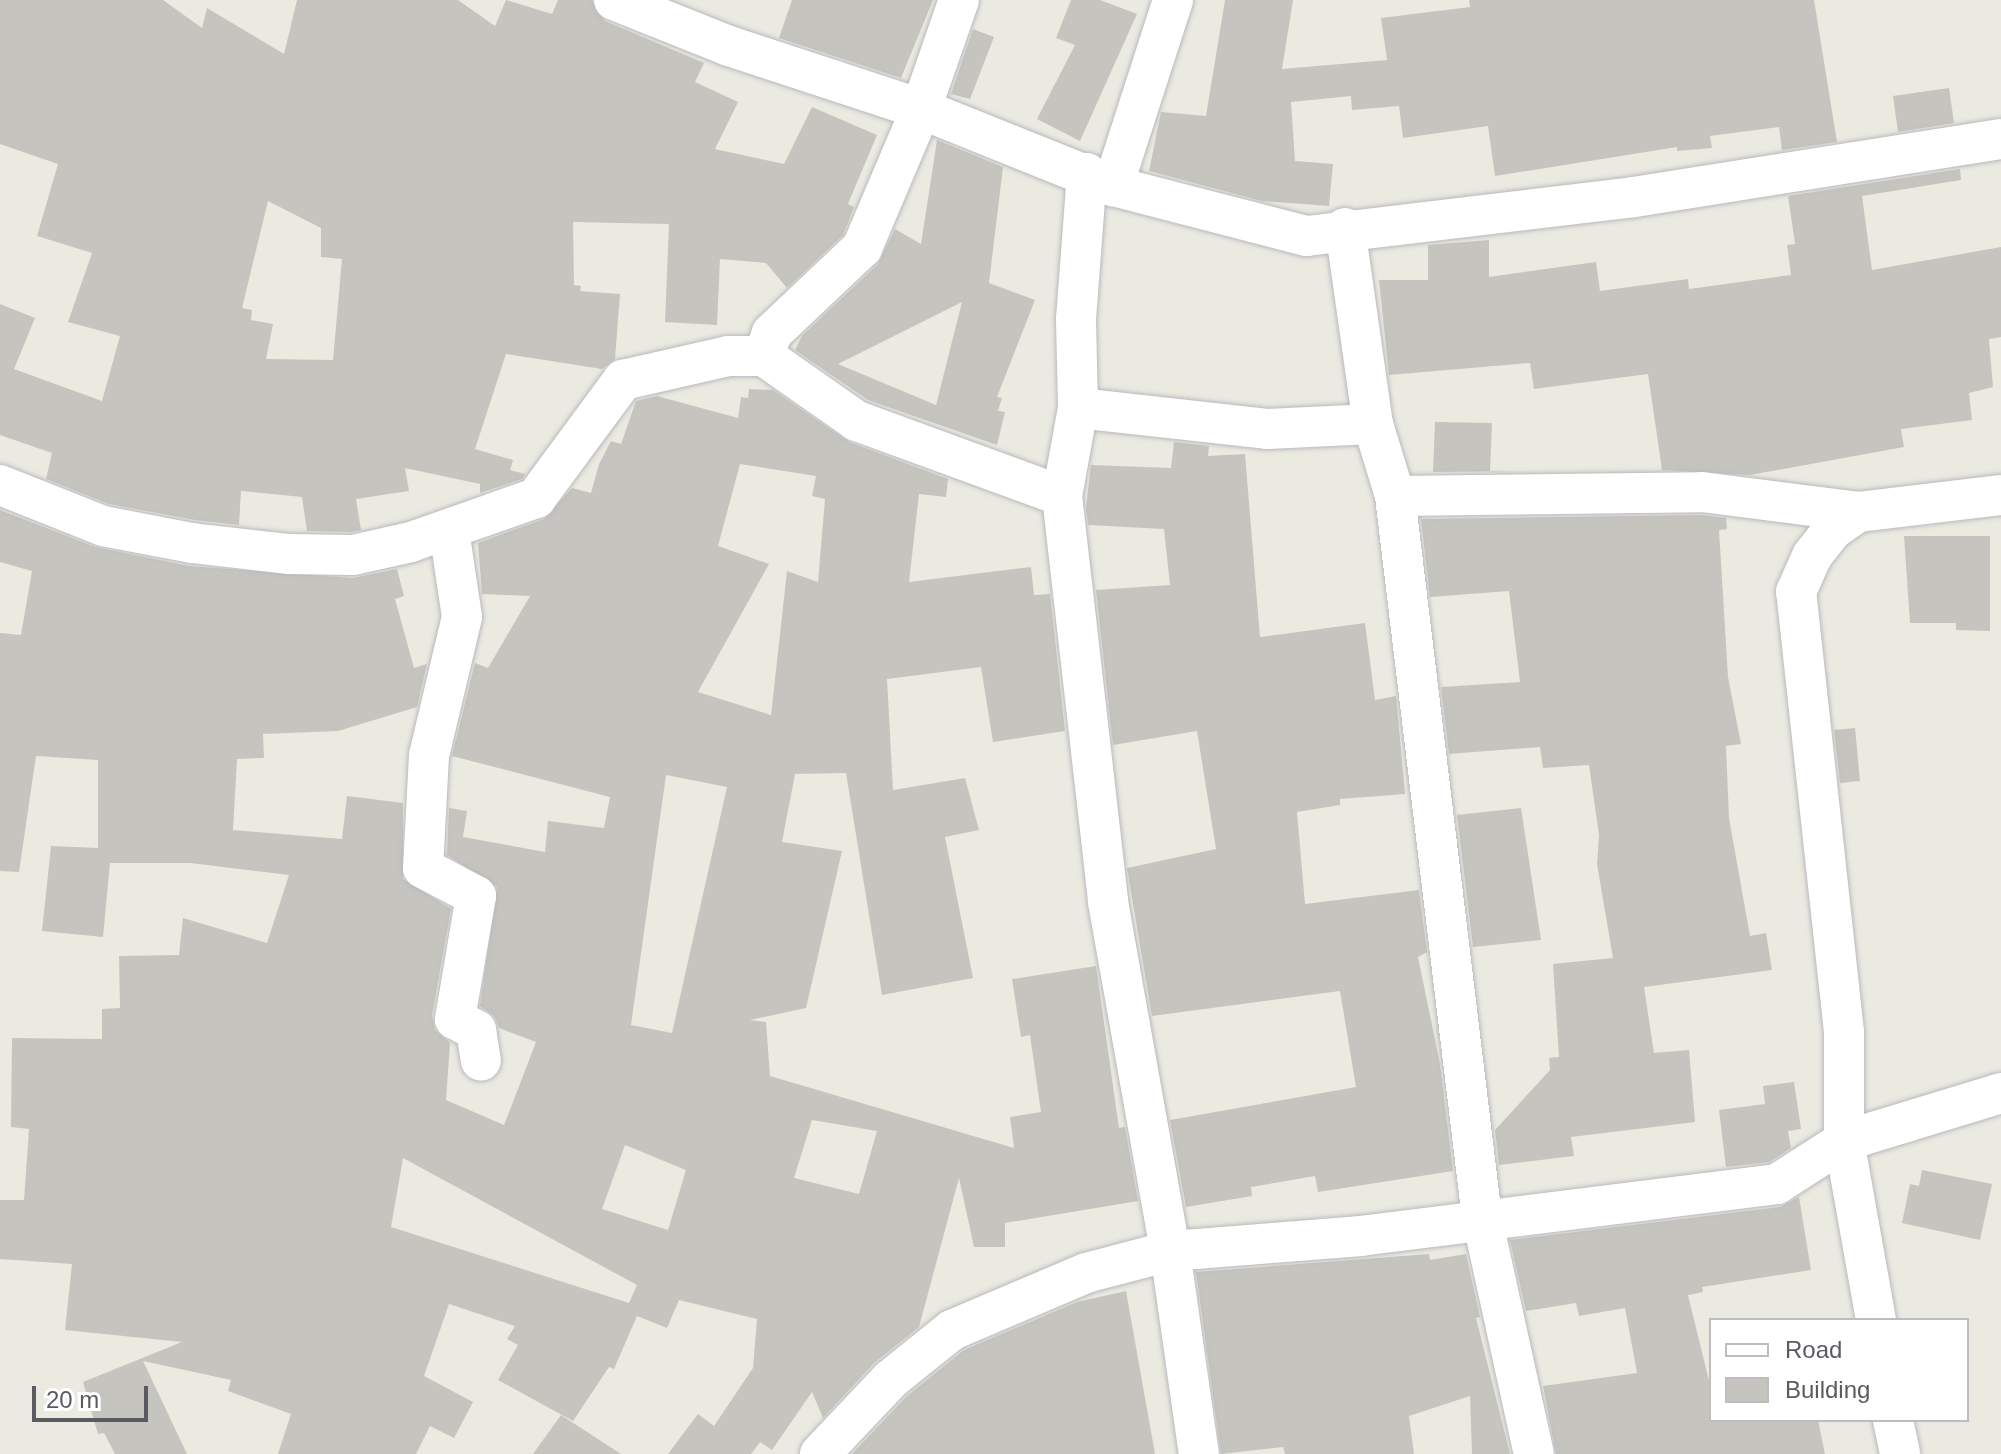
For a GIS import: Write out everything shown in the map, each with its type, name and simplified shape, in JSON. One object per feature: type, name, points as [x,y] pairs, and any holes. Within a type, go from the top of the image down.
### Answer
[{"type":"street","points":[[614,0],[729,46],[921,109],[1100,179],[1307,236],[1345,228],[1634,197],[2001,139]]},
{"type":"street","points":[[764,356],[772,333],[862,248],[921,109],[959,0]]},
{"type":"street","points":[[1173,0],[1100,179],[1076,319],[1078,408],[1062,496],[1108,902],[1170,1251],[1199,1454]]},
{"type":"street","points":[[1345,228],[1373,424],[1395,496],[1482,1218],[1534,1454]]},
{"type":"street","points":[[0,485],[103,526],[192,543],[289,554],[353,555],[449,530],[536,498],[623,380],[728,356],[764,356],[857,421],[1062,496]]},
{"type":"street","points":[[1078,408],[1267,429],[1373,424]]},
{"type":"street","points":[[1395,496],[1702,492],[1858,512],[2001,495]]},
{"type":"street","points":[[1858,512],[1832,530],[1812,556],[1796,592],[1844,1032],[1844,1141],[1876,1318]]},
{"type":"street","points":[[449,530],[462,617],[429,755],[423,868],[476,896],[455,1019],[476,1030],[481,1061]]},
{"type":"street","points":[[820,1454],[891,1379],[952,1330],[1031,1293],[1170,1251],[1360,1236],[1482,1218],[1777,1184],[1844,1141],[2001,1093]]},
{"type":"street","points":[[1893,1422],[1900,1454]]},
{"type":"building","points":[[0,0],[163,0],[202,28],[207,8],[284,54],[297,0],[458,0],[495,26],[506,0],[552,14],[558,0],[592,0],[605,21],[704,63],[695,82],[738,102],[715,149],[784,164],[812,107],[877,135],[848,204],[854,207],[843,235],[787,288],[766,263],[720,259],[717,325],[665,322],[669,224],[573,222],[574,285],[581,286],[580,291],[620,294],[615,359],[602,369],[506,354],[475,449],[513,460],[510,470],[525,474],[522,479],[480,493],[480,484],[405,468],[409,491],[356,499],[361,530],[351,532],[307,531],[302,497],[241,491],[239,525],[109,504],[46,479],[52,453],[0,435],[0,304],[35,318],[14,369],[102,401],[120,336],[68,322],[92,253],[37,236],[58,164],[0,144]],"holes":[[[268,201],[321,228],[321,257],[342,259],[333,360],[266,359],[273,324],[251,320],[252,310],[242,308]]]},
{"type":"building","points":[[792,0],[933,0],[901,78],[779,38]]},
{"type":"building","points":[[1071,0],[1100,0],[1137,14],[1080,141],[1037,119],[1075,45],[1056,38]]},
{"type":"building","points":[[1225,0],[1293,0],[1282,69],[1387,60],[1381,18],[1470,7],[1469,0],[1814,0],[1837,142],[1782,150],[1779,127],[1710,136],[1712,148],[1677,151],[1677,147],[1495,176],[1488,126],[1403,138],[1399,106],[1352,110],[1351,96],[1291,102],[1295,161],[1333,164],[1329,206],[1262,201],[1149,171],[1161,112],[1206,116]]},
{"type":"building","points":[[973,29],[994,37],[970,99],[951,94]]},
{"type":"building","points":[[1949,88],[1954,123],[1898,132],[1893,96]]},
{"type":"building","points":[[937,140],[1003,167],[989,283],[1035,300],[997,397],[1002,398],[998,411],[1005,412],[997,445],[868,400],[795,350],[802,336],[878,264],[895,229],[921,244]],"holes":[[[962,302],[936,405],[838,364]]]},
{"type":"building","points":[[1960,169],[1961,180],[1862,196],[1872,270],[2001,247],[2001,337],[1989,339],[1993,387],[1969,393],[1972,420],[1901,429],[1904,447],[1750,475],[1662,470],[1648,374],[1534,389],[1530,363],[1389,375],[1379,280],[1428,280],[1428,245],[1489,240],[1489,277],[1596,262],[1600,291],[1688,279],[1689,289],[1791,275],[1787,245],[1795,244],[1788,196]]},
{"type":"building","points":[[749,389],[773,390],[849,442],[948,479],[946,497],[919,494],[909,582],[1031,567],[1034,595],[1050,594],[1065,731],[993,742],[981,667],[887,679],[893,790],[965,778],[979,830],[945,837],[973,978],[882,995],[846,773],[795,774],[782,842],[842,851],[806,1008],[750,1020],[766,1022],[770,1076],[1014,1148],[1010,1117],[1041,1112],[1030,1035],[1021,1037],[1012,979],[1096,966],[1119,1128],[1125,1127],[1138,1201],[1005,1223],[1005,1247],[974,1247],[959,1178],[919,1327],[874,1363],[823,1418],[812,1392],[772,1450],[760,1442],[751,1454],[668,1454],[698,1414],[714,1426],[753,1368],[757,1319],[679,1300],[667,1328],[637,1316],[614,1369],[609,1367],[573,1421],[498,1380],[518,1345],[507,1339],[515,1326],[449,1304],[424,1376],[473,1402],[454,1438],[430,1426],[416,1454],[278,1454],[291,1414],[228,1391],[231,1380],[143,1361],[187,1454],[115,1454],[104,1433],[98,1434],[83,1382],[182,1342],[65,1330],[72,1264],[0,1259],[0,1200],[24,1200],[29,1129],[11,1127],[12,1038],[102,1039],[102,1009],[120,1008],[119,956],[179,955],[183,918],[267,943],[289,875],[190,863],[110,863],[103,937],[42,931],[51,846],[98,848],[98,760],[36,756],[19,872],[0,871],[0,633],[21,635],[32,571],[0,562],[0,510],[95,547],[189,566],[353,578],[397,569],[404,596],[395,599],[414,668],[427,664],[417,707],[338,731],[263,734],[264,758],[237,759],[233,830],[342,839],[347,796],[403,803],[403,879],[451,909],[432,1015],[435,1030],[450,1043],[446,1100],[504,1125],[536,1042],[499,1028],[494,1016],[480,1006],[497,887],[447,855],[449,808],[467,811],[463,837],[545,852],[548,821],[604,828],[610,797],[452,756],[475,663],[488,668],[530,596],[482,594],[478,543],[544,519],[572,488],[591,493],[599,464],[611,441],[621,444],[636,401],[657,396],[738,418],[741,397],[748,398]],"holes":[[[740,464],[816,476],[812,496],[825,499],[818,582],[787,571],[771,715],[698,692],[769,564],[718,546]],[[666,775],[727,787],[672,1033],[631,1025]],[[812,1120],[877,1131],[859,1194],[794,1178]],[[625,1145],[686,1170],[668,1230],[602,1209]],[[403,1158],[637,1285],[629,1303],[391,1227]]]},
{"type":"building","points":[[1435,422],[1492,423],[1490,471],[1533,471],[1433,472]]},
{"type":"building","points":[[1174,442],[1209,446],[1208,456],[1245,454],[1260,637],[1365,623],[1375,700],[1396,696],[1405,794],[1340,799],[1340,805],[1297,812],[1305,904],[1419,890],[1427,952],[1418,957],[1440,1064],[1453,1171],[1318,1192],[1315,1176],[1251,1187],[1252,1196],[1186,1207],[1170,1120],[1356,1087],[1340,991],[1152,1016],[1127,868],[1216,849],[1197,731],[1113,745],[1096,590],[1170,585],[1164,529],[1088,525],[1086,508],[1091,465],[1171,468]]},
{"type":"building","points":[[1701,515],[1726,518],[1727,529],[1719,530],[1728,677],[1741,744],[1726,746],[1729,818],[1750,936],[1766,933],[1772,970],[1644,987],[1654,1053],[1689,1050],[1695,1122],[1571,1137],[1574,1156],[1499,1165],[1495,1130],[1550,1070],[1549,1058],[1559,1057],[1553,964],[1613,958],[1597,864],[1599,835],[1589,765],[1543,768],[1540,747],[1449,754],[1441,687],[1520,682],[1509,591],[1430,597],[1421,519]]},
{"type":"building","points":[[1904,536],[1990,536],[1990,631],[1956,630],[1956,623],[1910,623]]},
{"type":"building","points":[[1855,728],[1860,781],[1840,783],[1834,730]]},
{"type":"building","points":[[1521,808],[1541,940],[1473,947],[1457,815]]},
{"type":"building","points":[[1794,1082],[1801,1129],[1788,1131],[1791,1148],[1769,1162],[1726,1167],[1719,1110],[1765,1104],[1763,1086]]},
{"type":"building","points":[[1922,1170],[1992,1184],[1980,1240],[1902,1223],[1910,1184],[1919,1186]]},
{"type":"building","points":[[1799,1197],[1811,1270],[1702,1287],[1703,1292],[1688,1295],[1709,1381],[1709,1422],[1818,1422],[1825,1454],[1556,1454],[1543,1386],[1637,1373],[1625,1308],[1579,1316],[1576,1303],[1526,1311],[1510,1240],[1780,1207]]},
{"type":"building","points":[[1429,1254],[1430,1260],[1466,1254],[1480,1317],[1476,1318],[1510,1454],[1472,1454],[1470,1396],[1409,1416],[1414,1454],[1285,1454],[1283,1447],[1221,1454],[1196,1272]]},
{"type":"building","points":[[1126,1291],[1155,1454],[852,1454],[907,1396],[964,1350],[1077,1302]]},
{"type":"building","points":[[561,1415],[621,1454],[533,1454]]}]
